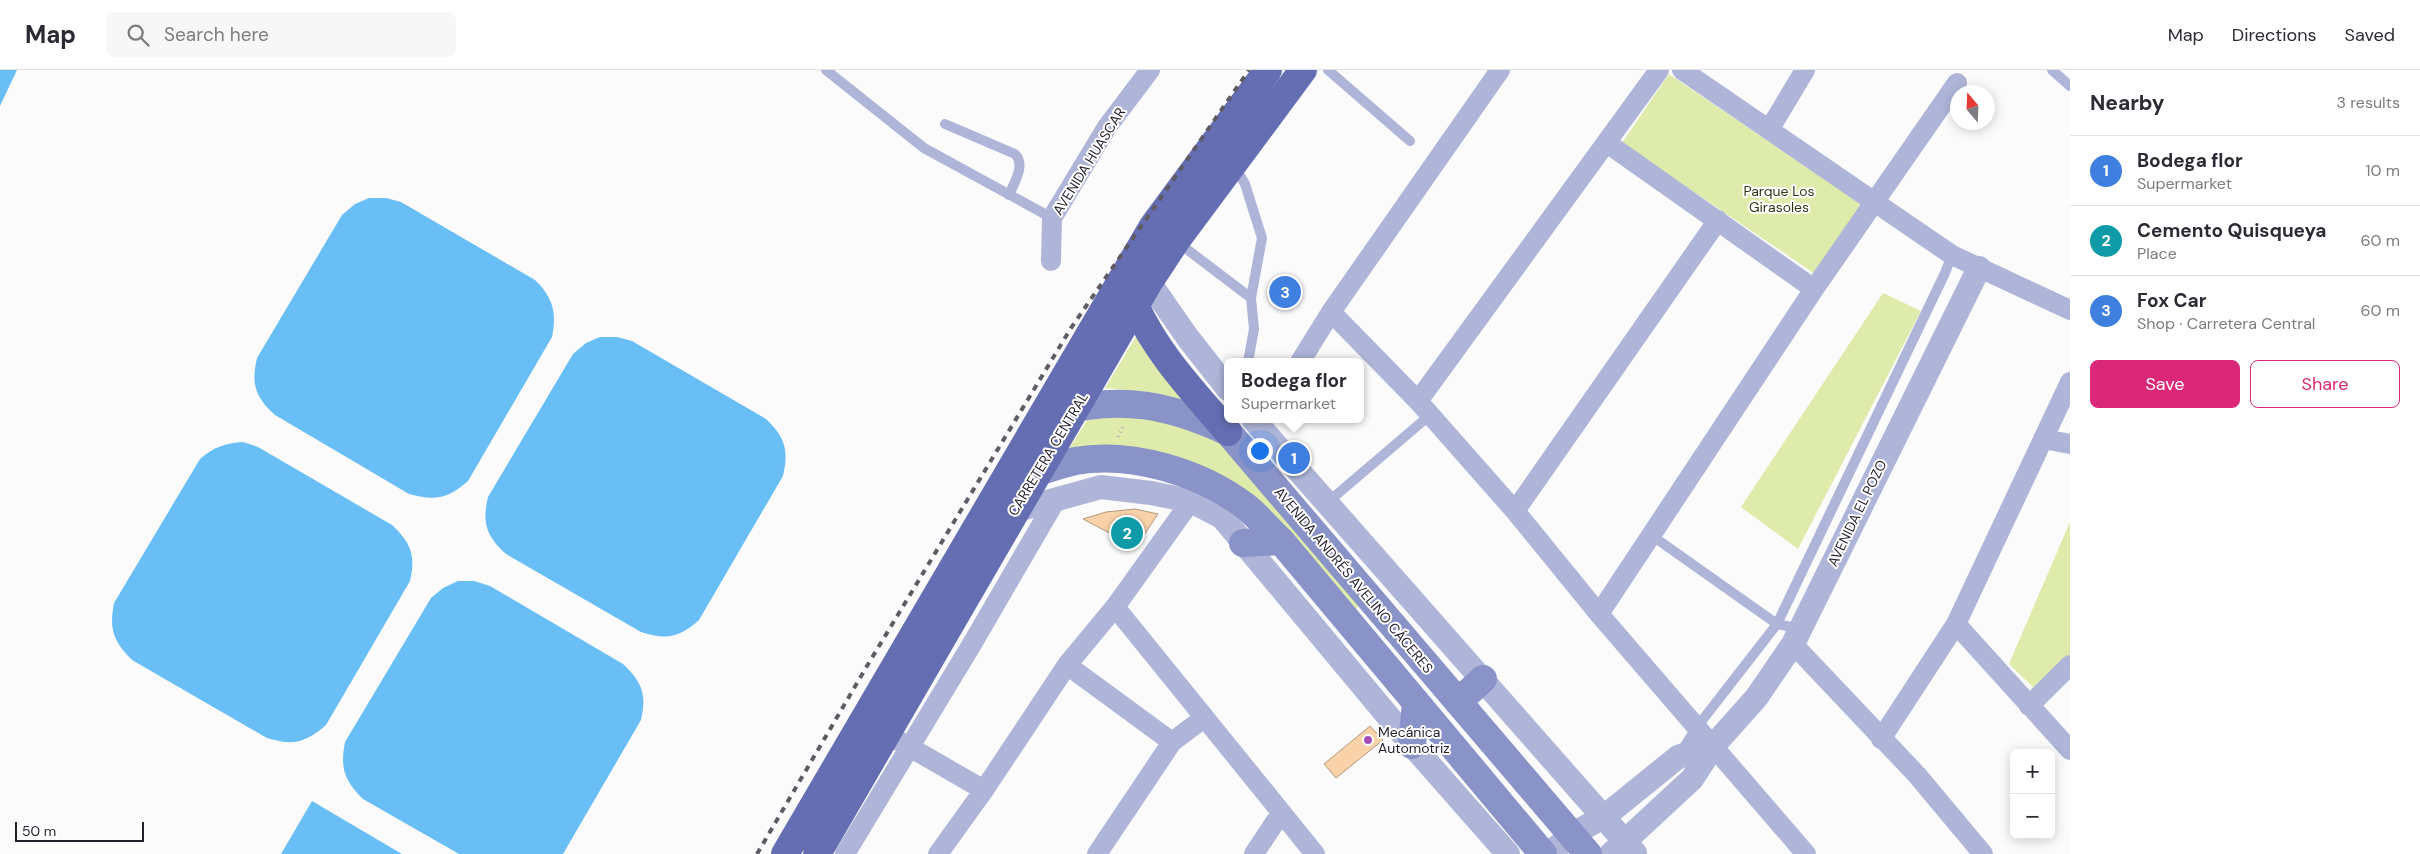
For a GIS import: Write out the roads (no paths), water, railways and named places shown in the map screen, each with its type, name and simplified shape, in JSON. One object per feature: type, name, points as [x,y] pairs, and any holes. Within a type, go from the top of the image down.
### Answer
[{"type":"highway","name":"CARRETERA CENTRAL","points":[[817,854],[886,734],[920,648],[1039,417],[1153,226],[1268,70]]},
{"type":"highway","name":"CARRETERA CENTRAL","points":[[785,854],[920,648],[1014,511],[1149,282],[1176,240],[1303,70]]},
{"type":"highway","points":[[1136,305],[1147,332],[1166,359],[1228,432]]},
{"type":"main road","name":"AVENIDA ANDRÉS AVELINO CÁCERES","points":[[1039,417],[1076,407],[1116,403],[1156,406],[1192,415],[1228,432],[1581,844]]},
{"type":"main road","points":[[1038,472],[1075,461],[1106,459],[1148,464],[1183,472],[1210,484],[1246,506],[1281,541],[1543,854]]},
{"type":"main road","points":[[1243,543],[1281,541]]},
{"type":"main road","points":[[1355,630],[1356,619],[1364,610],[1376,606]]},
{"type":"main road","points":[[1458,702],[1483,679]]},
{"type":"main road","points":[[1412,745],[1416,702]]},
{"type":"street","name":"AVENIDA HUASCAR","points":[[1051,261],[1052,218],[1107,127],[1150,70]]},
{"type":"street","points":[[1302,358],[1331,312],[1500,70]]},
{"type":"street","points":[[1424,408],[1659,70]]},
{"type":"street","points":[[1682,70],[1952,255],[2070,310]]},
{"type":"street","points":[[1769,130],[1806,70]]},
{"type":"street","points":[[1599,614],[1814,289],[1957,83]]},
{"type":"street","points":[[1607,143],[1814,289]]},
{"type":"street","points":[[1516,511],[1718,220]]},
{"type":"street","name":"AVENIDA EL POZO","points":[[1624,850],[1692,780],[1714,745],[1756,698],[1796,637],[1978,268]]},
{"type":"street","points":[[1149,282],[1188,338],[1224,383]]},
{"type":"street","points":[[1331,312],[1424,408],[1516,511],[1599,614],[1697,728],[1714,745],[1806,854]]},
{"type":"street","points":[[1881,739],[1956,624],[2070,382]]},
{"type":"street","points":[[1258,423],[1605,816],[1624,850]]},
{"type":"street","points":[[2044,439],[2070,444]]},
{"type":"street","points":[[1014,511],[1101,487],[1151,493],[1191,501],[1222,517],[1412,745],[1508,854]]},
{"type":"street","points":[[845,854],[1057,498]]},
{"type":"street","points":[[938,854],[984,790],[1067,665],[1115,607],[1191,501]]},
{"type":"street","points":[[1115,607],[1315,854]]},
{"type":"street","points":[[1956,624],[2070,750]]},
{"type":"street","points":[[1796,637],[1881,739],[1917,775],[1983,854]]},
{"type":"street","points":[[1067,665],[1172,742]]},
{"type":"street","points":[[2029,706],[2070,665]]},
{"type":"street","points":[[1097,854],[1172,742],[1204,718]]},
{"type":"street","points":[[886,734],[984,790]]},
{"type":"street","name":"AVENIDA EL POZO","points":[[1548,854],[1581,844],[1605,816],[1678,757],[1714,745]]},
{"type":"street","points":[[1254,854],[1281,813]]},
{"type":"lane","points":[[826,70],[924,148],[1052,218]]},
{"type":"lane","points":[[1328,70],[1410,141]]},
{"type":"lane","points":[[2052,70],[2070,86]]},
{"type":"lane","points":[[945,124],[1015,154],[1019,158],[1020,166],[1010,195]]},
{"type":"lane","points":[[1233,163],[1244,184],[1262,238],[1251,298],[1254,329],[1249,358]]},
{"type":"lane","points":[[1176,240],[1251,298]]},
{"type":"lane","points":[[1678,757],[1697,728],[1777,624],[1952,255]]},
{"type":"lane","points":[[1328,502],[1424,408]]},
{"type":"lane","points":[[1651,535],[1796,637]]},
{"type":"water","points":[[0,70],[17,70],[0,106]]},
{"type":"water","points":[[369,198],[386,198],[401,202],[535,280],[550,299],[554,313],[552,337],[468,481],[454,492],[441,497],[434,498],[409,494],[275,415],[263,402],[256,390],[254,375],[257,358],[342,215],[355,204]]},
{"type":"water","points":[[600,337],[617,337],[632,341],[766,419],[778,432],[784,444],[786,459],[783,476],[699,620],[685,631],[672,636],[650,635],[641,632],[506,554],[494,541],[487,528],[485,514],[488,497],[573,354],[586,343]]},
{"type":"water","points":[[243,442],[258,447],[392,525],[408,544],[412,557],[410,581],[326,725],[312,736],[298,741],[284,742],[267,738],[132,660],[120,647],[112,627],[114,603],[200,459],[220,446]]},
{"type":"water","points":[[458,581],[474,581],[490,586],[623,664],[639,683],[643,696],[641,720],[563,854],[459,854],[363,799],[351,786],[345,773],[343,759],[345,742],[431,598],[443,588]]},
{"type":"water","points":[[312,801],[402,854],[281,854]]},
{"type":"railway","points":[[757,854],[867,666],[1071,328],[1249,70]]},
{"type":"place","name":"Fox Car","points":[[1285,292]]},
{"type":"place","name":"Bodega flor","points":[[1294,458]]},
{"type":"place","name":"Cemento Quisqueya","points":[[1127,533]]},
{"type":"place","name":"Mecánica Automotriz","points":[[1368,740]]},
{"type":"park label","name":"Parque Los Girasoles","points":[[1779,200]]}]
